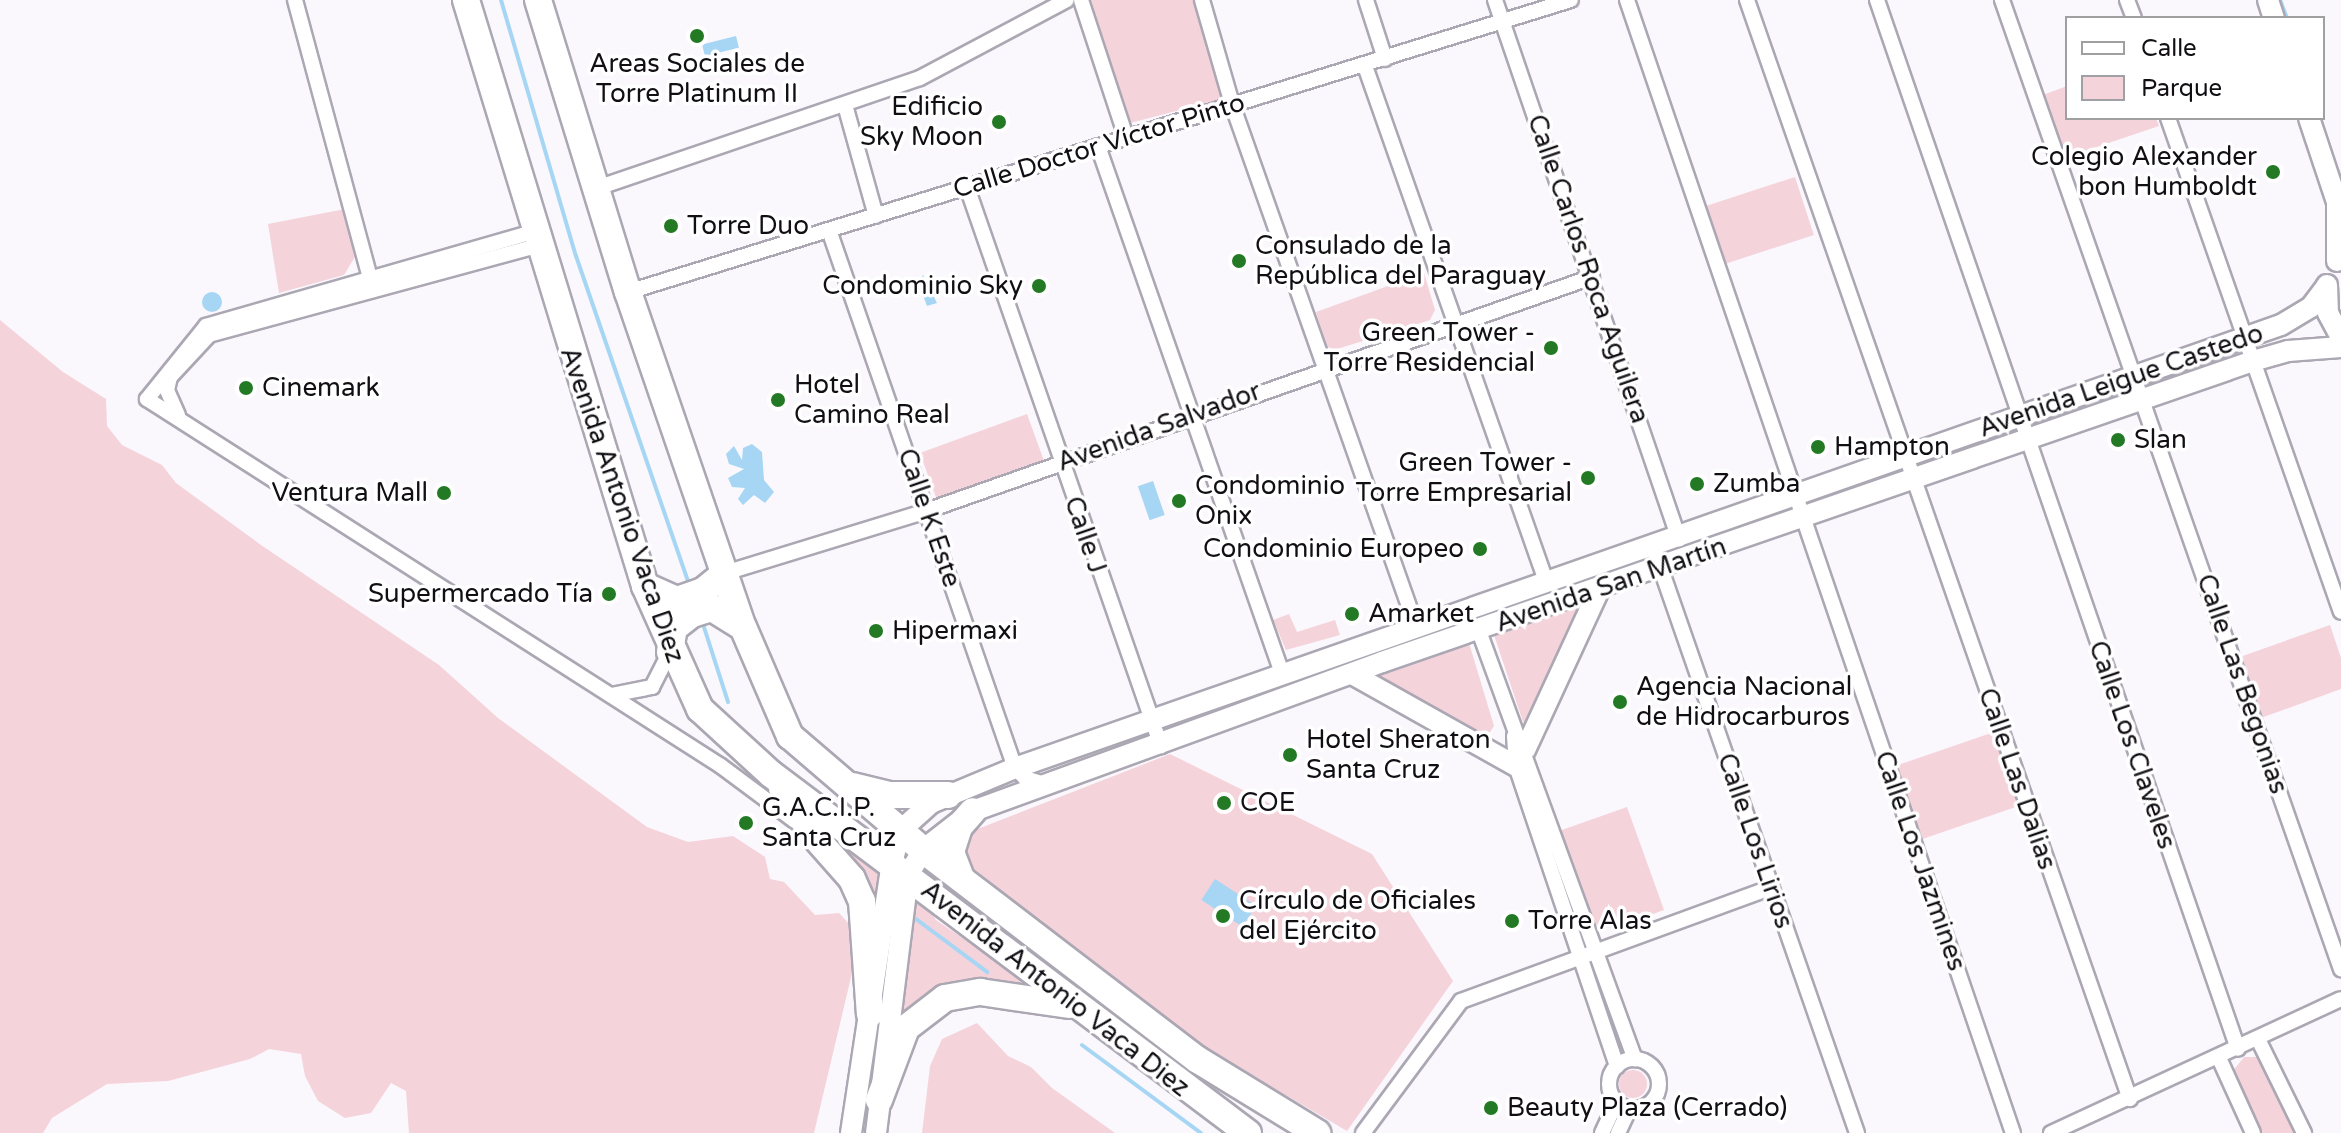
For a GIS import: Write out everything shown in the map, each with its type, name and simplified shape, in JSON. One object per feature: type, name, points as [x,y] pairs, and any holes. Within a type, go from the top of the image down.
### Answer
[{"type":"highway","name":"Avenida Antonio Vaca Diez","points":[[466,0],[535,239],[645,586],[670,652],[700,709],[778,783],[812,803],[1074,1006],[1248,1133]]},
{"type":"highway","name":"Avenida Antonio Vaca Diez","points":[[538,0],[628,292],[743,627],[776,714],[790,736],[838,781],[923,850],[1198,1060],[1317,1133]]},
{"type":"highway","points":[[645,586],[677,600],[703,591],[725,573]]},
{"type":"highway","points":[[670,652],[674,628],[692,614],[712,608],[743,627]]},
{"type":"highway","points":[[838,781],[890,795],[948,795]]},
{"type":"highway","points":[[778,783],[814,836],[837,859],[862,901],[870,1014]]},
{"type":"highway","points":[[961,878],[951,852],[959,827],[973,811]]},
{"type":"highway","points":[[879,1100],[906,1028],[945,998],[980,992],[1074,1006]]},
{"type":"main road","points":[[2310,120],[2339,205],[2339,259],[2326,287],[2328,313],[2341,337]]},
{"type":"main road","name":"Avenida Leigue Castedo","points":[[1679,539],[1799,508],[1906,457],[2298,317],[2326,287]]},
{"type":"main road","name":"Avenida San Martín","points":[[1015,768],[1150,722],[1352,674],[1417,629],[1547,584],[1658,558],[1799,508],[1915,479],[2253,361],[2288,351],[2341,347]]},
{"type":"main road","name":"Avenida San Martín","points":[[900,869],[973,811],[1161,746],[1251,699],[1283,676],[1479,631],[1600,588],[1658,558],[1679,539]]},
{"type":"main road","points":[[1352,674],[1518,751],[1600,588]]},
{"type":"main road","points":[[876,1133],[901,830],[919,810],[1015,768]]},
{"type":"main road","points":[[851,1133],[870,1014],[900,869]]},
{"type":"street","points":[[295,0],[372,288]]},
{"type":"street","points":[[594,189],[920,78],[1067,0]]},
{"type":"street","points":[[1081,0],[1126,137]]},
{"type":"street","points":[[1202,0],[1232,104],[1417,629]]},
{"type":"street","points":[[1366,0],[1385,59]]},
{"type":"street","name":"Calle Carlos Roca Aguilera","points":[[1495,0],[1679,539]]},
{"type":"street","name":"Calle Doctor Víctor Pinto","points":[[628,292],[1571,0]]},
{"type":"street","name":"Calle Los Jazmines","points":[[1627,0],[2013,1133]]},
{"type":"street","name":"Calle Las Dalias","points":[[1747,0],[2130,1099]]},
{"type":"street","name":"Calle Los Claveles","points":[[1877,0],[2025,440],[2238,1049]]},
{"type":"street","name":"Calle Las Begonias","points":[[2002,0],[2341,969]]},
{"type":"street","points":[[1365,66],[1454,328],[1547,584]]},
{"type":"street","points":[[845,105],[876,216]]},
{"type":"street","points":[[2169,120],[2341,612]]},
{"type":"street","points":[[1098,146],[1283,676]]},
{"type":"street","name":"Calle J","points":[[967,187],[1150,722],[1161,746]]},
{"type":"street","name":"Calle K Este","points":[[829,230],[1015,768]]},
{"type":"street","points":[[180,418],[170,403],[170,377],[209,335],[535,239]]},
{"type":"street","name":"Avenida Salvador","points":[[725,573],[926,511],[1592,277]]},
{"type":"street","points":[[372,288],[206,326],[147,399],[721,766],[814,836]]},
{"type":"street","name":"Calle Los Lirios","points":[[1658,558],[1857,1133]]},
{"type":"street","points":[[1479,631],[1586,952],[1617,1066],[1608,1084],[1622,1106],[1618,1133]]},
{"type":"street","points":[[610,695],[652,687],[670,652]]},
{"type":"street","points":[[721,766],[778,783]]},
{"type":"street","points":[[1015,768],[1025,778],[1049,785]]},
{"type":"street","points":[[1363,1133],[1461,1001],[1586,952],[1772,887]]},
{"type":"street","points":[[1586,952],[1635,1059],[1653,1068],[1659,1088],[1648,1105],[1622,1106]]},
{"type":"street","points":[[2051,1133],[2341,999]]},
{"type":"street","points":[[2258,1039],[2304,1133]]},
{"type":"street","points":[[2219,1058],[2253,1133]]},
{"type":"street","points":[[1617,1066],[1635,1059]]},
{"type":"street","points":[[1602,1133],[1622,1106]]},
{"type":"green space","points":[[1091,0],[1197,0],[1223,88],[1219,100],[1130,123]]},
{"type":"green space","points":[[2065,87],[2065,120],[2157,120],[2159,126],[2064,158],[2043,95]]},
{"type":"green space","points":[[1795,177],[1814,235],[1723,265],[1704,207]]},
{"type":"green space","points":[[345,209],[356,255],[344,275],[279,293],[268,224]]},
{"type":"green space","points":[[1424,273],[1435,310],[1430,320],[1334,350],[1326,346],[1316,312]]},
{"type":"green space","points":[[0,320],[63,372],[106,399],[107,426],[122,445],[162,465],[176,483],[261,545],[439,665],[498,718],[647,827],[688,842],[733,836],[765,857],[770,879],[784,882],[815,915],[839,913],[851,926],[855,941],[853,969],[814,1133],[409,1133],[406,1091],[391,1083],[371,1113],[345,1118],[318,1101],[305,1076],[301,1054],[269,1049],[250,1059],[168,1081],[107,1084],[52,1118],[43,1133],[0,1133]]},
{"type":"green space","points":[[1027,414],[1044,461],[937,500],[920,453]]},
{"type":"green space","points":[[1586,599],[1531,724],[1523,722],[1493,632]]},
{"type":"green space","points":[[1289,614],[1297,632],[1335,620],[1340,635],[1286,650],[1273,620]]},
{"type":"green space","points":[[2330,625],[2341,658],[2341,689],[2258,719],[2237,658]]},
{"type":"green space","points":[[1469,643],[1494,726],[1490,732],[1482,733],[1370,676]]},
{"type":"green space","points":[[1994,732],[2019,806],[1921,840],[1896,766]]},
{"type":"green space","name":"Círculo de Oficiales del Ejército","points":[[1170,754],[1372,854],[1453,981],[1347,1131],[1190,1039],[965,862],[962,841],[970,832]]},
{"type":"green space","points":[[1627,807],[1664,910],[1614,928],[1601,928],[1590,919],[1559,831]]},
{"type":"green space","points":[[810,813],[882,869],[871,945]]},
{"type":"green space","points":[[913,896],[924,901],[936,920],[1040,991],[964,982],[897,1028]]},
{"type":"green space","points":[[977,1023],[1008,1056],[1031,1067],[1052,1088],[1115,1133],[922,1133],[930,1066],[942,1039]]},
{"type":"green space","points":[[2244,1057],[2258,1057],[2296,1133],[2259,1133],[2232,1072]]},
{"type":"green space","points":[[1633,1070],[1643,1074],[1647,1084],[1643,1094],[1633,1098],[1623,1094],[1619,1084],[1623,1074]]},
{"type":"water","points":[[736,36],[739,48],[705,56],[702,44]]},
{"type":"water","points":[[923,275],[937,303],[927,306],[918,282]]},
{"type":"water","points":[[212,292],[219,295],[222,302],[219,309],[212,312],[205,309],[202,302],[205,295]]},
{"type":"water","points":[[752,444],[762,452],[764,480],[774,492],[765,503],[754,495],[743,505],[738,499],[745,488],[732,487],[728,478],[744,469],[729,464],[726,454],[734,446],[742,460],[743,448]]},
{"type":"water","points":[[1153,481],[1165,515],[1150,520],[1138,486]]},
{"type":"water","points":[[1215,879],[1256,906],[1242,927],[1201,900]]},
{"type":"waterway","points":[[501,0],[576,256],[690,587]]},
{"type":"waterway","points":[[2280,0],[2286,16]]},
{"type":"waterway","points":[[703,624],[728,702]]},
{"type":"waterway","points":[[916,919],[987,972]]},
{"type":"waterway","points":[[1082,1045],[1201,1133]]},
{"type":"place","name":"Areas Sociales de Torre Platinum II","points":[[697,36]]},
{"type":"place","name":"Edificio Sky Moon","points":[[999,122]]},
{"type":"place","name":"Colegio Alexander bon Humboldt","points":[[2273,172]]},
{"type":"place","name":"Torre Duo","points":[[671,226]]},
{"type":"place","name":"Consulado de la República del Paraguay","points":[[1239,261]]},
{"type":"place","name":"Condominio Sky","points":[[1039,286]]},
{"type":"place","name":"Green Tower - Torre Residencial","points":[[1551,348]]},
{"type":"place","name":"Cinemark","points":[[246,388]]},
{"type":"place","name":"Hotel Camino Real","points":[[778,400]]},
{"type":"place","name":"Slan","points":[[2118,440]]},
{"type":"place","name":"Hampton","points":[[1818,447]]},
{"type":"place","name":"Green Tower - Torre Empresarial","points":[[1588,478]]},
{"type":"place","name":"Zumba","points":[[1697,484]]},
{"type":"place","name":"Ventura Mall","points":[[444,493]]},
{"type":"place","name":"Condominio Onix","points":[[1179,501]]},
{"type":"place","name":"Condominio Europeo","points":[[1480,549]]},
{"type":"place","name":"Supermercado Tía","points":[[609,594]]},
{"type":"place","name":"Amarket","points":[[1352,614]]},
{"type":"place","name":"Hipermaxi","points":[[876,631]]},
{"type":"place","name":"Agencia Nacional de Hidrocarburos","points":[[1620,702]]},
{"type":"place","name":"Hotel Sheraton Santa Cruz","points":[[1290,755]]},
{"type":"place","name":"COE","points":[[1224,803]]},
{"type":"place","name":"G.A.C.I.P. Santa Cruz","points":[[746,823]]},
{"type":"place","name":"Círculo de Oficiales del Ejército","points":[[1223,916]]},
{"type":"place","name":"Torre Alas","points":[[1512,921]]},
{"type":"place","name":"Beauty Plaza (Cerrado)","points":[[1491,1108]]}]
